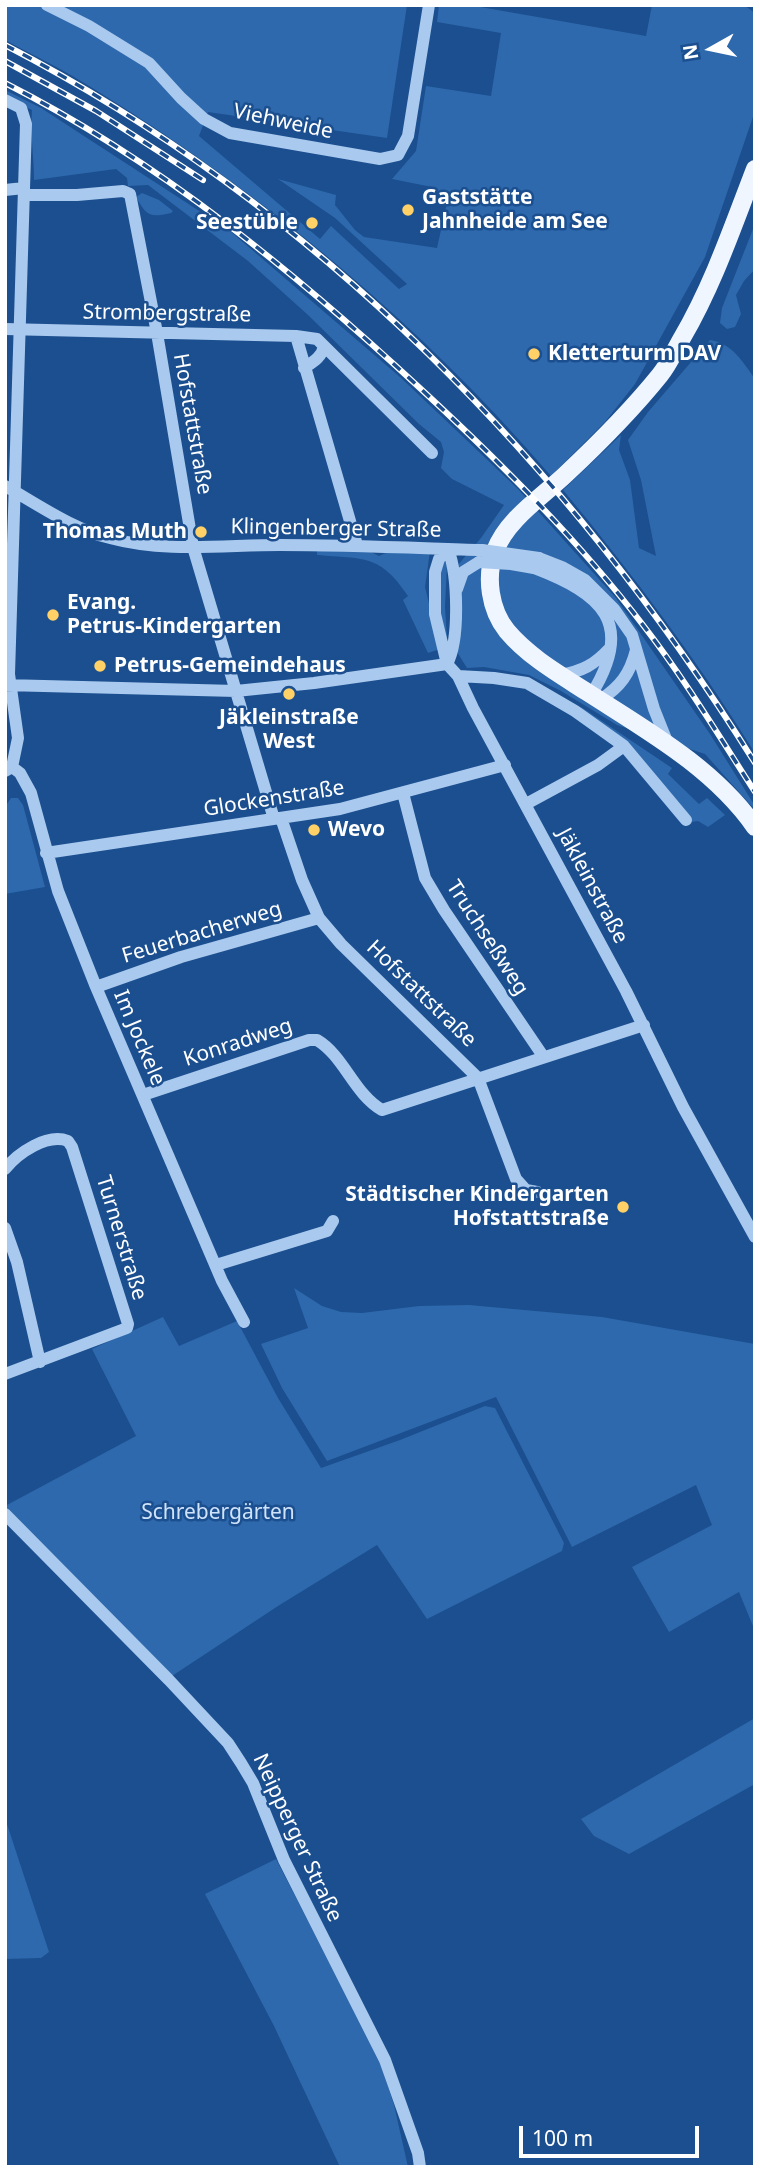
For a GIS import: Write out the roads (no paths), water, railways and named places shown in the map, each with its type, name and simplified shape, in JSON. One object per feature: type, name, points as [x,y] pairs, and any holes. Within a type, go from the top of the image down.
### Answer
[{"type":"main road","points":[[755,169],[714,275],[693,320],[662,372],[620,422],[527,509],[504,536],[495,550],[489,583],[495,611],[506,630],[523,648],[668,745],[720,788],[755,827]]},
{"type":"street","name":"Viehweide","points":[[47,5],[89,26],[149,63],[181,99],[204,119],[230,133],[380,159],[398,155],[408,136],[429,5]]},
{"type":"street","points":[[5,100],[21,108],[26,116],[22,330],[10,488],[8,587],[7,685],[18,738],[8,769]]},
{"type":"street","points":[[5,190],[24,191]]},
{"type":"street","name":"Hofstattstraße","points":[[24,191],[77,195],[123,191],[130,194],[157,333],[193,547],[236,691],[278,819],[302,880],[319,918],[341,944],[478,1078],[516,1179],[526,1190],[537,1192]]},
{"type":"street","name":"Strombergstraße","points":[[5,329],[296,336],[317,339],[432,453]]},
{"type":"street","points":[[296,336],[357,545]]},
{"type":"street","points":[[304,368],[318,358],[324,346]]},
{"type":"street","name":"Klingenberger Straße","points":[[10,488],[62,519],[107,538],[193,547],[357,545],[448,549],[562,567],[585,580],[600,593],[632,635],[653,709],[668,745]]},
{"type":"street","points":[[7,685],[236,691],[447,664],[454,652],[455,596],[453,562],[448,549]]},
{"type":"street","name":"Jäkleinstraße","points":[[448,549],[439,559],[433,589],[438,633],[447,664],[458,677],[644,1026],[686,1112],[755,1237]]},
{"type":"street","points":[[455,596],[463,572],[481,556]]},
{"type":"street","points":[[537,563],[582,589],[605,614],[613,645],[595,697]]},
{"type":"street","points":[[560,675],[585,670],[596,663],[613,645]]},
{"type":"street","points":[[595,697],[623,682],[632,667],[636,650]]},
{"type":"street","points":[[458,677],[494,678],[527,683],[575,711],[624,746],[686,820]]},
{"type":"street","points":[[526,804],[598,765],[624,746]]},
{"type":"street","name":"Glockenstraße","points":[[46,853],[341,809],[505,765]]},
{"type":"street","name":"Im Jockele","points":[[8,769],[20,773],[32,793],[58,891],[96,987],[216,1265],[244,1322]]},
{"type":"street","name":"Truchseßweg","points":[[403,793],[425,878],[443,909],[543,1056]]},
{"type":"street","name":"Feuerbacherweg","points":[[96,987],[181,957],[319,918]]},
{"type":"street","points":[[478,1078],[644,1026]]},
{"type":"street","name":"Konradweg","points":[[143,1095],[309,1040],[324,1044],[370,1100],[382,1110],[478,1078]]},
{"type":"street","name":"Turnerstraße","points":[[5,1169],[27,1150],[45,1141],[58,1138],[68,1141],[128,1324],[127,1328],[5,1374]]},
{"type":"street","points":[[216,1265],[327,1231],[334,1221]]},
{"type":"street","points":[[5,1228],[17,1262],[40,1362]]},
{"type":"street","name":"Neipperger Straße","points":[[5,1514],[169,1680],[228,1743],[241,1763],[253,1783],[284,1860],[385,2060],[418,2153],[420,2167]]},
{"type":"railway","points":[[5,45],[119,110],[228,183],[331,265],[428,353],[519,448],[604,549],[682,654],[755,763]]},
{"type":"railway","points":[[5,61],[96,111],[203,180]]},
{"type":"railway","points":[[5,83],[117,147],[224,222],[374,346],[452,418],[538,503],[618,593],[673,666],[755,792]]},
{"type":"place","name":"Gaststätte Jahnheide am See","points":[[408,210]]},
{"type":"place","name":"Seestüble","points":[[312,223]]},
{"type":"place","name":"Kletterturm DAV","points":[[534,354]]},
{"type":"place","name":"Thomas Muth","points":[[201,532]]},
{"type":"place","name":"Evang. Petrus-Kindergarten","points":[[53,615]]},
{"type":"place","name":"Petrus-Gemeindehaus","points":[[100,666]]},
{"type":"place","name":"Jäkleinstraße West","points":[[289,694]]},
{"type":"place","name":"Wevo","points":[[314,830]]},
{"type":"place","name":"Städtischer Kindergarten Hofstattstraße","points":[[623,1207]]},
{"type":"park label","name":"Schrebergärten","points":[[218,1513]]}]
